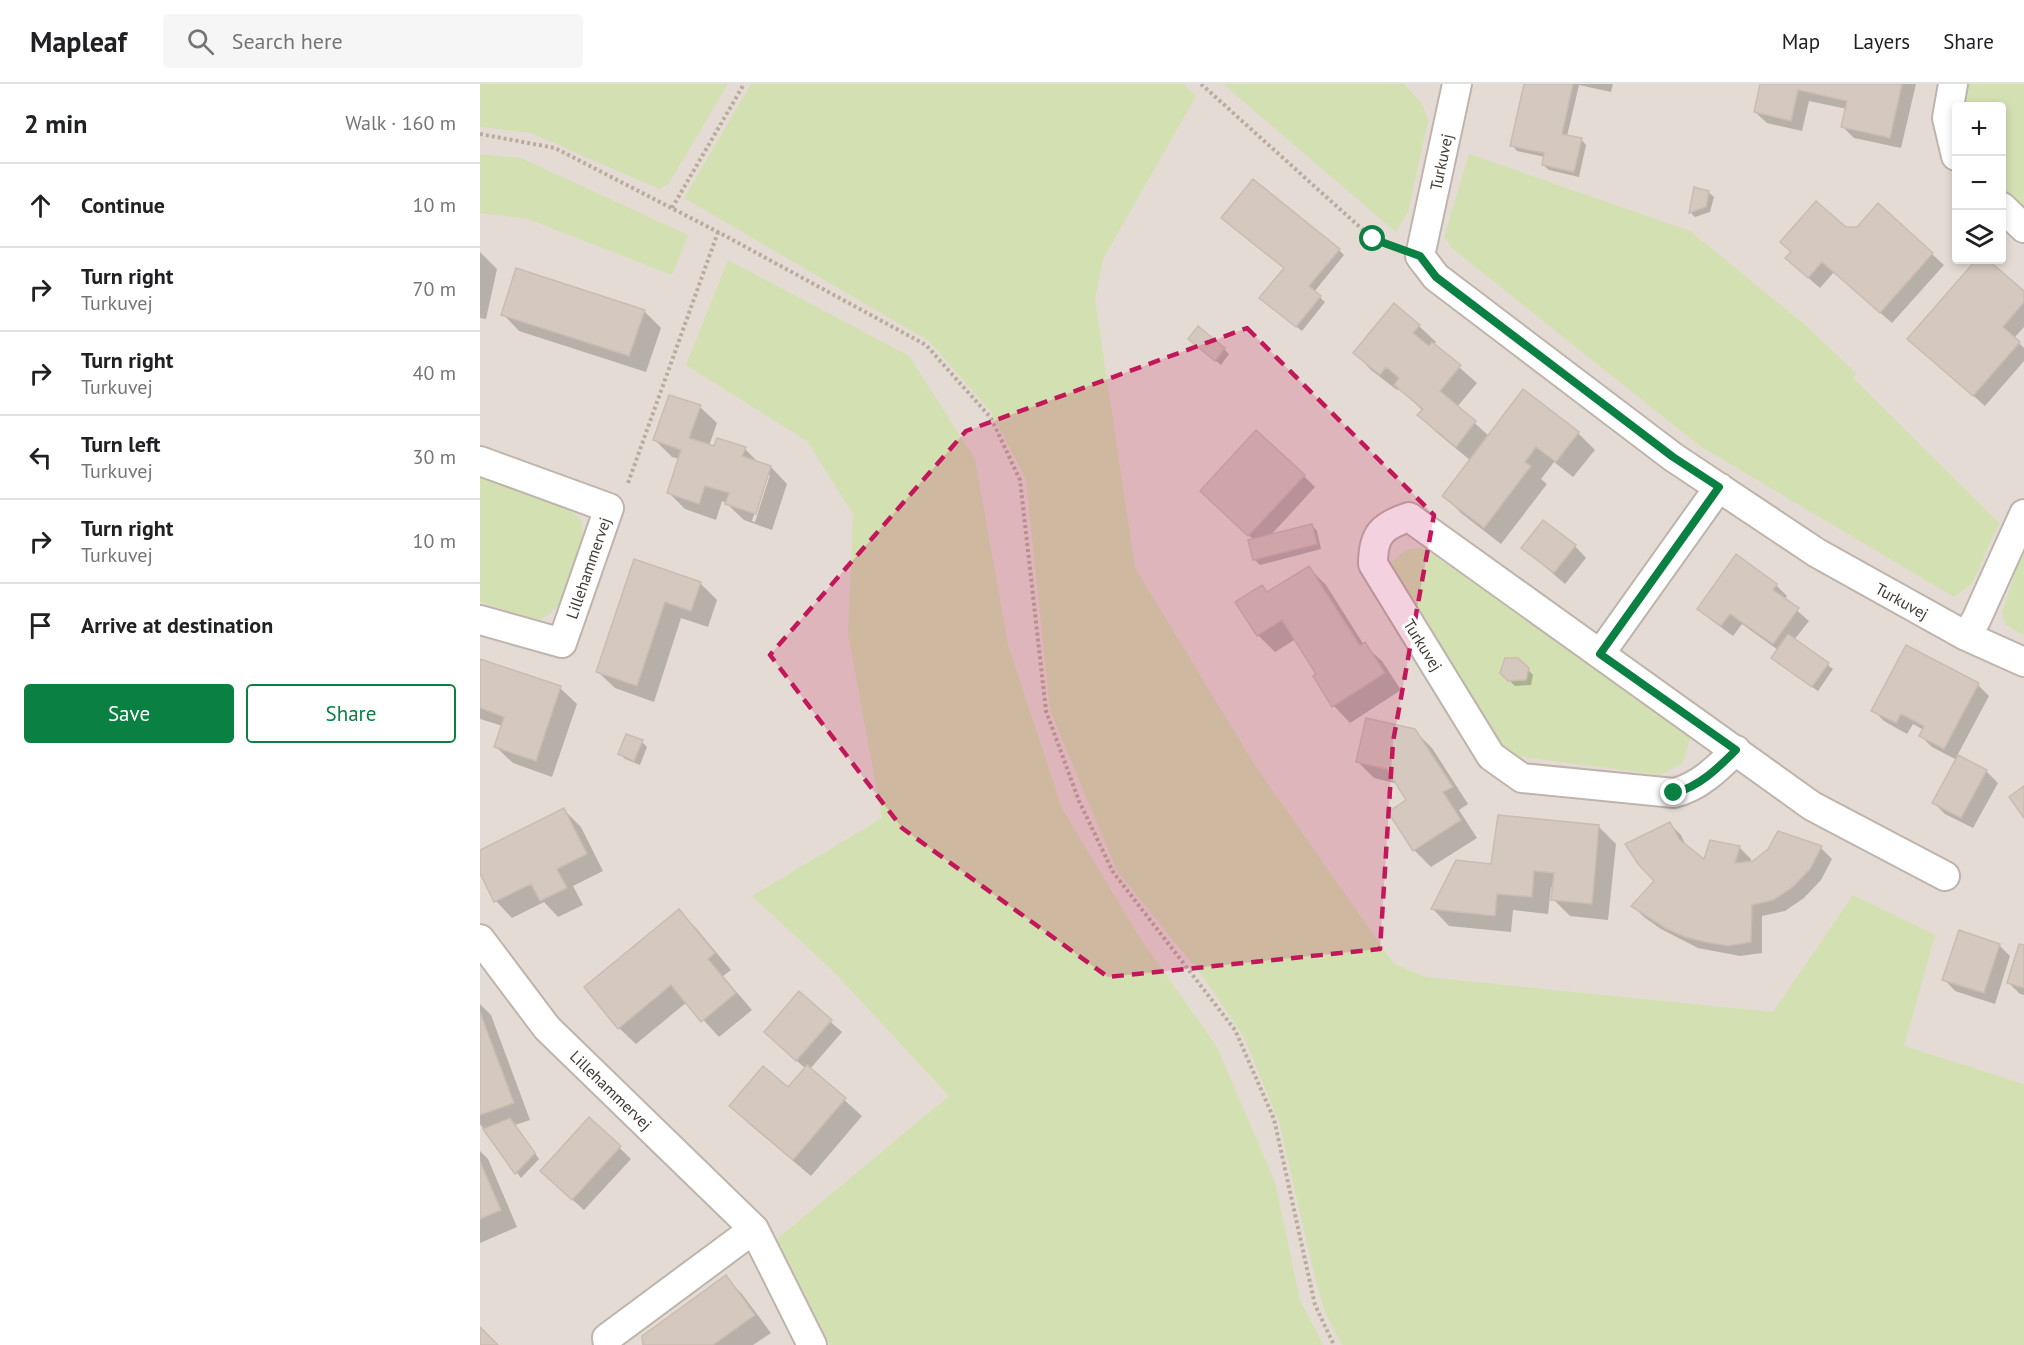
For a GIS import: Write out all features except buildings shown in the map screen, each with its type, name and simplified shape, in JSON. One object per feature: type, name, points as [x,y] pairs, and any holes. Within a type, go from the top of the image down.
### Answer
[{"type":"street","name":"Turkuvej","points":[[1458,84],[1420,256],[1436,277],[1673,457],[1817,553],[1966,636],[2024,662]]},
{"type":"street","points":[[1952,139],[1947,118],[1953,84]]},
{"type":"street","points":[[2004,210],[2024,228]]},
{"type":"street","name":"Lillehammervej","points":[[480,461],[609,508],[562,643],[480,620]]},
{"type":"street","points":[[1600,654],[1719,487]]},
{"type":"street","points":[[1966,636],[1976,620],[2024,514]]},
{"type":"street","name":"Turkuvej","points":[[1736,750],[1698,783],[1686,790],[1674,793],[1522,778],[1491,756],[1373,564],[1373,547],[1381,531],[1393,522],[1409,517],[1736,750],[1812,806],[1944,876]]},
{"type":"street","name":"Lillehammervej","points":[[480,939],[547,1028],[754,1230],[812,1345]]},
{"type":"street","points":[[608,1345],[607,1338],[754,1230]]},
{"type":"path","points":[[672,208],[744,84]]},
{"type":"path","points":[[1201,84],[1373,239],[1420,256]]},
{"type":"path","points":[[480,134],[555,148],[718,232],[926,345],[991,418],[1020,480],[1046,711],[1075,791],[1113,872],[1235,1030],[1274,1119],[1315,1305],[1334,1345]]},
{"type":"path","points":[[609,508],[626,489],[718,232]]},
{"type":"highlighted area","points":[[1247,328],[1434,515],[1393,742],[1380,949],[1108,977],[902,828],[770,655],[966,431]]},
{"type":"shaded area","points":[[480,84],[2024,84],[2024,1345],[480,1345]]},
{"type":"green space","points":[[480,84],[728,84],[669,183],[659,189],[531,133],[480,127]]},
{"type":"green space","points":[[751,84],[1183,84],[1196,96],[1103,259],[1095,299],[1135,568],[1254,764],[1394,964],[1426,977],[1773,1012],[1853,895],[1935,935],[1904,1046],[2024,1084],[2024,1345],[1342,1345],[1325,1312],[1316,1281],[1279,1122],[1244,1037],[1204,978],[1117,871],[1050,710],[1026,479],[991,412],[929,341],[684,198]]},
{"type":"green space","points":[[1223,84],[1404,84],[1423,105],[1428,121],[1408,212],[1396,232]]},
{"type":"green space","points":[[1964,84],[2024,84],[2024,210],[2006,194],[2006,102],[1960,102]]},
{"type":"green space","points":[[480,154],[521,158],[688,235],[672,275],[528,219],[480,213]]},
{"type":"green space","points":[[1469,154],[1690,231],[1804,324],[1857,374],[1853,378],[1999,523],[1972,584],[1954,597],[1700,446],[1453,249],[1444,237]]},
{"type":"green space","points":[[728,260],[909,356],[975,459],[1008,645],[1062,809],[1140,938],[1217,1047],[1275,1182],[1300,1300],[1323,1345],[830,1345],[777,1239],[949,1096],[834,972],[752,896],[882,818],[848,634],[853,514],[807,441],[686,365]]},
{"type":"green space","points":[[480,474],[568,508],[581,520],[583,534],[561,603],[547,616],[539,619],[519,615],[480,602]]},
{"type":"green space","points":[[1422,547],[1682,723],[1691,735],[1683,763],[1660,775],[1517,756],[1505,749],[1400,586],[1392,562],[1404,551]]},
{"type":"green space","points":[[2021,555],[2024,555],[2024,635],[2006,625],[2002,613]]},
{"type":"route","points":[[1373,239],[1420,256],[1436,277],[1673,457],[1719,487],[1600,654],[1736,750],[1698,783],[1686,790],[1674,793]]}]
